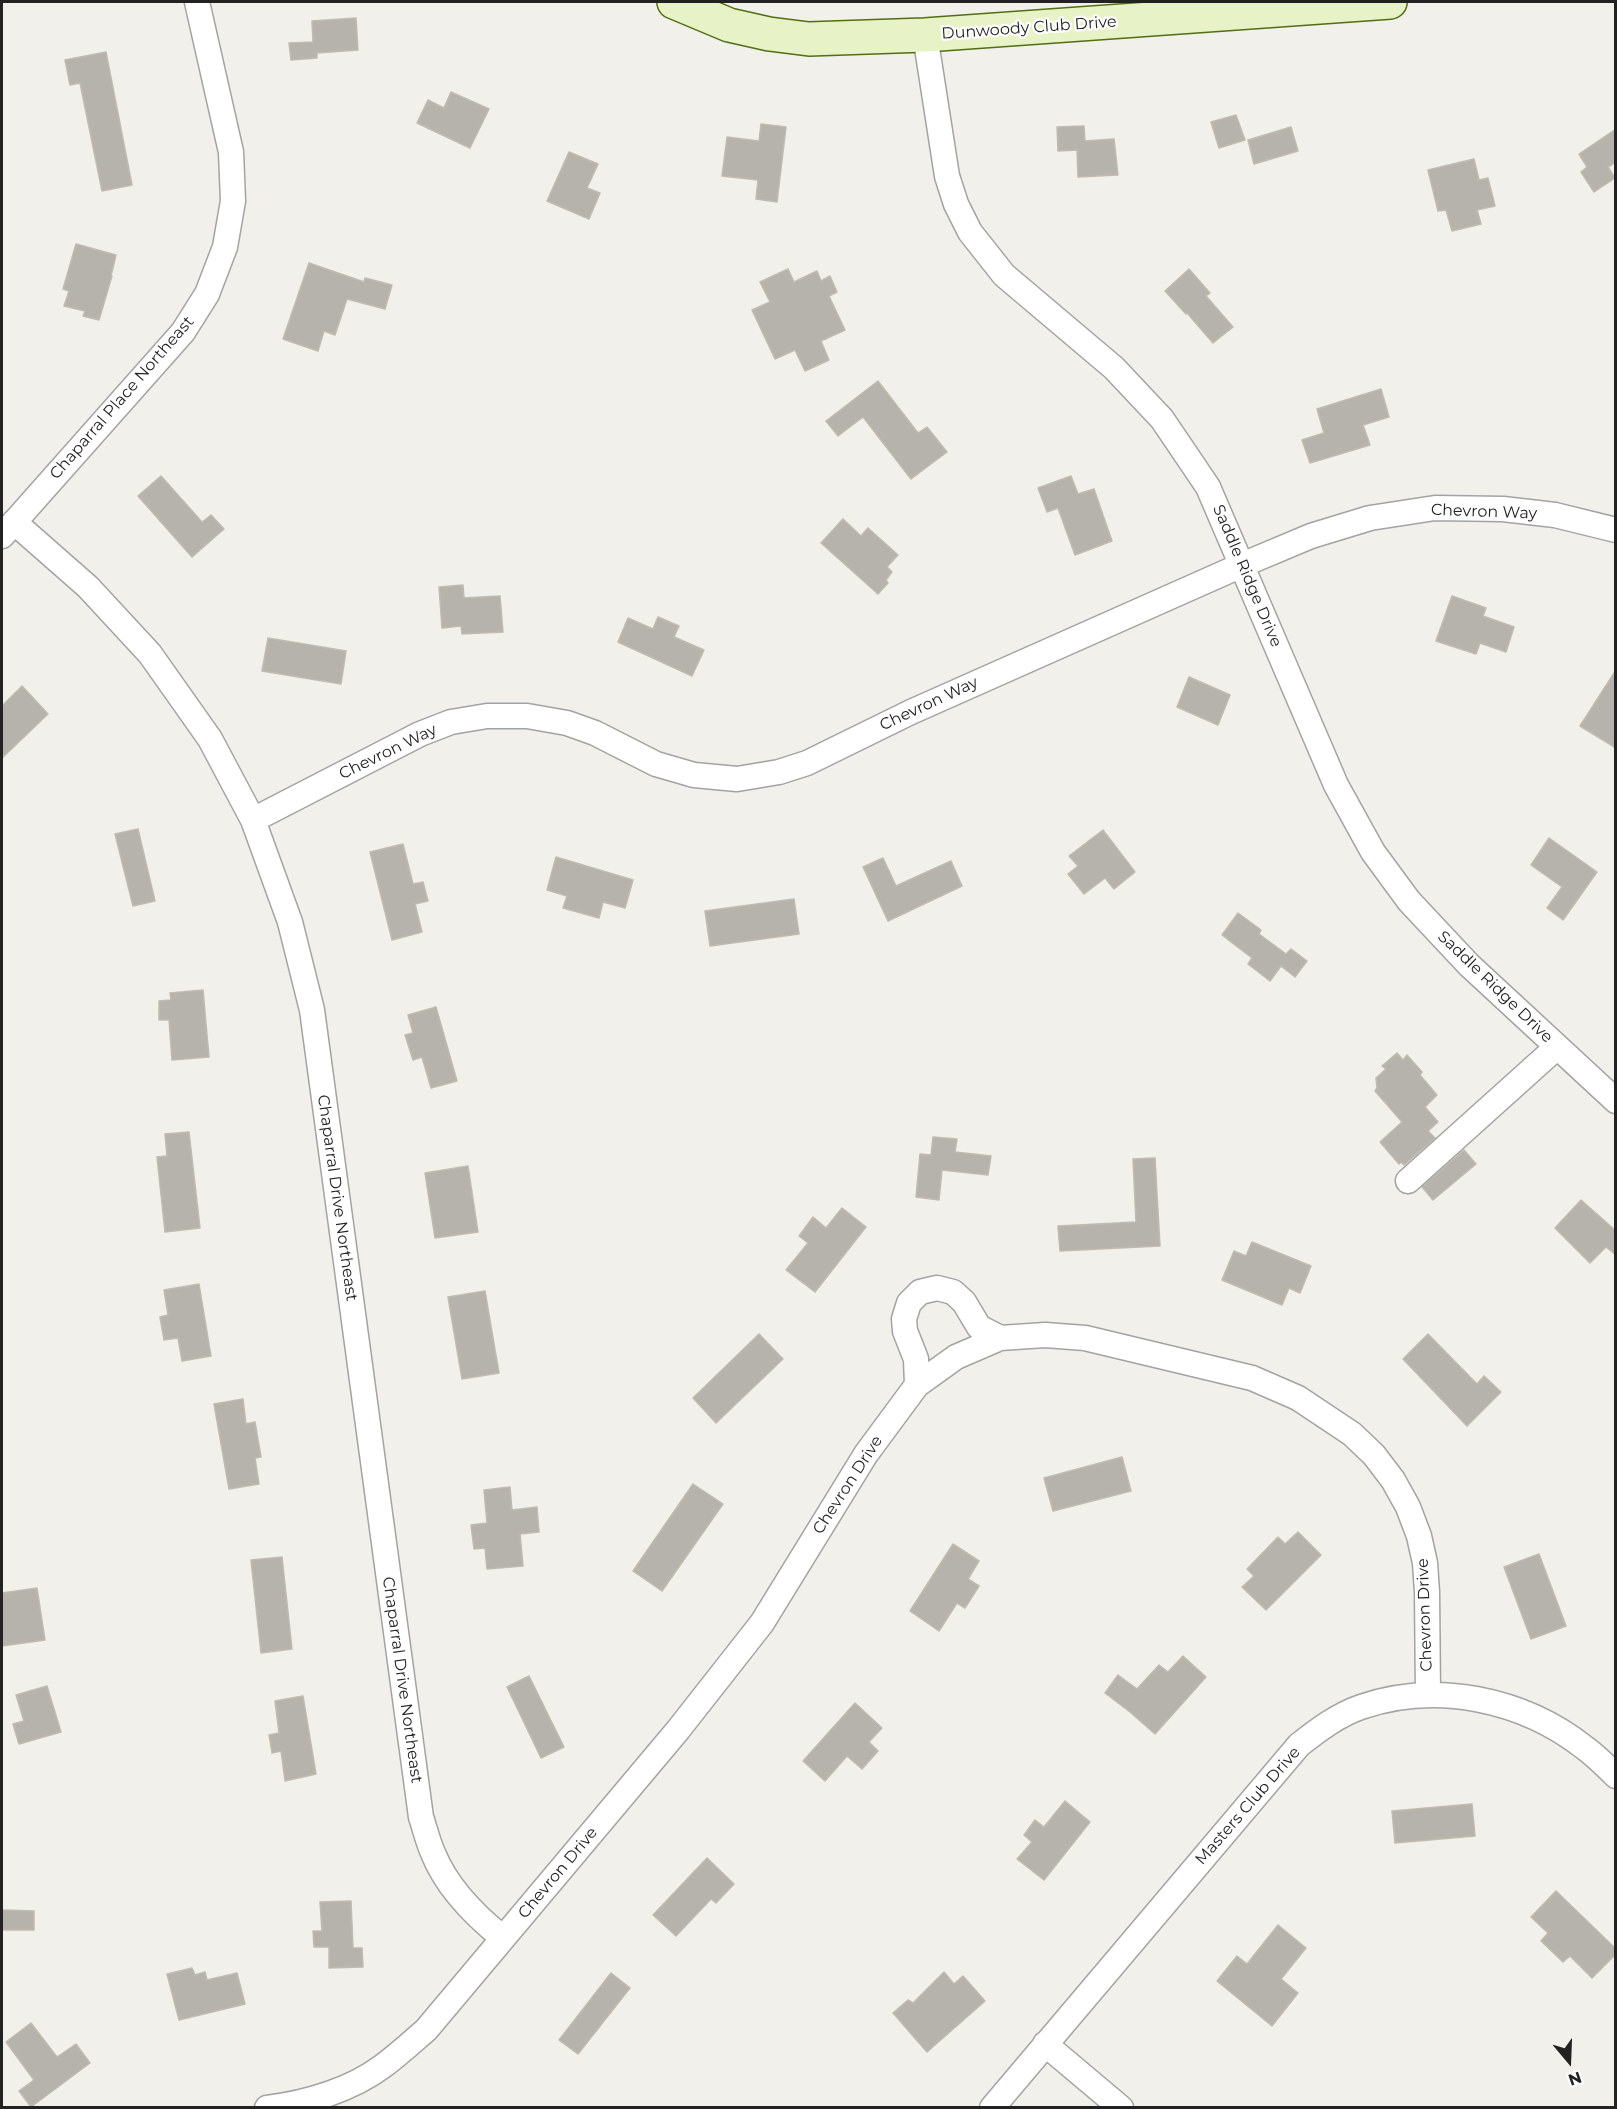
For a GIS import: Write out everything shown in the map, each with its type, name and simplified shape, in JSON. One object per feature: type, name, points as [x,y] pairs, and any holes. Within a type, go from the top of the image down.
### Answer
[{"type":"street","name":"Chaparral Place Northeast","points":[[8,529],[183,332],[207,294],[225,247],[233,201],[231,152],[196,2]]},
{"type":"street","name":"Dunwoody Club Drive","points":[[674,2],[729,25],[769,34],[809,39],[925,35],[1390,2]]},
{"type":"street","name":"Saddle Ridge Drive","points":[[925,35],[947,176],[956,204],[970,232],[1004,275],[1114,368],[1162,419],[1208,487],[1336,785],[1373,852],[1409,901],[1454,949],[1616,1101]]},
{"type":"street","name":"Chevron Way","points":[[253,820],[420,734],[451,723],[487,716],[527,716],[567,723],[595,733],[656,764],[694,776],[737,779],[779,772],[807,763],[911,712],[1242,565],[1311,536],[1370,518],[1435,508],[1503,510],[1555,515],[1616,530]]},
{"type":"street","name":"Chaparral Drive Northeast","points":[[8,529],[88,587],[150,654],[210,739],[253,820],[290,922],[312,1010],[421,1817],[433,1854],[452,1887],[476,1917],[503,1938]]},
{"type":"street","points":[[1408,1182],[1557,1047]]},
{"type":"street","points":[[917,1385],[916,1359],[905,1331],[904,1319],[909,1303],[920,1292],[937,1288],[953,1292],[964,1302],[979,1327],[1000,1338]]},
{"type":"street","name":"Chevron Drive","points":[[267,2108],[315,2098],[348,2086],[382,2067],[426,2030],[678,1730],[762,1623],[866,1454],[917,1385],[956,1358],[1000,1338],[1045,1335],[1085,1338],[1252,1378],[1298,1398],[1352,1434],[1374,1455],[1393,1480],[1408,1507],[1419,1536],[1425,1563],[1427,1592],[1428,1694]]},
{"type":"street","name":"Masters Club Drive","points":[[992,2108],[1299,1745],[1326,1725],[1359,1708],[1391,1698],[1428,1694],[1474,1699],[1512,1708],[1552,1726],[1586,1748],[1616,1776]]},
{"type":"street","points":[[1045,2044],[1121,2108]]},
{"type":"building","points":[[356,18],[358,50],[317,53],[317,58],[291,60],[289,43],[313,42],[312,21]]},
{"type":"building","points":[[106,52],[132,185],[102,191],[80,83],[70,85],[65,60]]},
{"type":"building","points":[[451,92],[489,109],[470,148],[417,123],[428,100],[444,108]]},
{"type":"building","points":[[1236,115],[1245,140],[1219,148],[1211,122]]},
{"type":"building","points":[[761,124],[786,127],[777,202],[756,199],[758,180],[722,176],[727,137],[759,141]]},
{"type":"building","points":[[1084,126],[1085,141],[1114,139],[1118,175],[1078,177],[1077,150],[1058,151],[1057,127]]},
{"type":"building","points":[[1291,127],[1298,151],[1254,164],[1248,140]]},
{"type":"building","points":[[1616,129],[1616,162],[1608,167],[1615,178],[1594,192],[1581,172],[1587,167],[1579,154]]},
{"type":"building","points":[[569,152],[598,164],[587,188],[600,193],[589,219],[547,201]]},
{"type":"building","points":[[1474,159],[1479,180],[1488,178],[1495,206],[1477,210],[1481,224],[1452,231],[1446,210],[1438,211],[1428,170]]},
{"type":"building","points":[[76,244],[116,255],[99,320],[83,316],[85,311],[64,306],[69,291],[63,289]]},
{"type":"building","points":[[309,263],[364,282],[365,278],[392,285],[385,309],[347,299],[335,335],[324,331],[318,351],[283,339]]},
{"type":"building","points":[[788,269],[794,282],[817,271],[821,281],[830,276],[837,292],[829,296],[845,330],[821,341],[829,360],[805,371],[795,350],[775,359],[752,310],[770,302],[760,282]]},
{"type":"building","points":[[1189,269],[1210,293],[1206,296],[1233,327],[1213,343],[1165,291]]},
{"type":"building","points":[[878,381],[918,433],[927,427],[947,452],[911,479],[863,417],[838,436],[826,421]]},
{"type":"building","points":[[1381,389],[1389,417],[1363,425],[1370,445],[1310,463],[1302,440],[1324,433],[1317,409]]},
{"type":"building","points":[[161,476],[202,522],[211,515],[224,529],[192,557],[138,496]]},
{"type":"building","points":[[1071,476],[1078,494],[1094,489],[1112,541],[1075,555],[1058,508],[1047,512],[1038,488]]},
{"type":"building","points":[[843,519],[861,536],[868,528],[898,555],[887,567],[892,572],[886,580],[888,583],[878,594],[821,543]]},
{"type":"building","points":[[463,585],[464,598],[500,596],[503,632],[462,634],[461,626],[442,628],[439,587]]},
{"type":"building","points":[[1452,596],[1486,608],[1483,616],[1514,627],[1506,652],[1480,643],[1476,654],[1436,641]]},
{"type":"building","points":[[658,617],[679,626],[674,637],[704,650],[692,676],[618,642],[628,618],[653,629]]},
{"type":"building","points":[[268,638],[346,651],[341,684],[262,671]]},
{"type":"building","points":[[1616,670],[1616,748],[1580,726]]},
{"type":"building","points":[[1189,677],[1230,695],[1218,725],[1177,707]]},
{"type":"building","points":[[22,686],[48,714],[2,758],[2,706]]},
{"type":"building","points":[[138,829],[155,901],[133,906],[115,834]]},
{"type":"building","points":[[1103,830],[1135,872],[1114,889],[1105,878],[1084,894],[1068,874],[1078,866],[1069,856]]},
{"type":"building","points":[[1549,838],[1597,872],[1563,920],[1547,908],[1562,887],[1531,865]]},
{"type":"building","points":[[403,844],[413,884],[423,882],[428,901],[415,904],[422,932],[392,940],[370,852]]},
{"type":"building","points":[[556,857],[633,880],[625,908],[603,902],[599,918],[563,908],[567,896],[547,890]]},
{"type":"building","points":[[883,858],[896,886],[951,861],[962,886],[888,921],[863,867]]},
{"type":"building","points":[[794,899],[799,934],[710,946],[705,911]]},
{"type":"building","points":[[1238,913],[1261,930],[1259,934],[1286,954],[1291,949],[1307,961],[1295,977],[1281,966],[1270,981],[1248,964],[1252,958],[1222,935]]},
{"type":"building","points":[[203,990],[209,1057],[172,1060],[169,1020],[159,1020],[159,1001],[171,1000],[170,993]]},
{"type":"building","points":[[436,1007],[457,1081],[431,1088],[422,1057],[413,1060],[405,1035],[413,1033],[408,1015]]},
{"type":"building","points":[[1397,1053],[1403,1060],[1407,1055],[1437,1095],[1425,1107],[1438,1122],[1428,1131],[1435,1138],[1404,1165],[1401,1162],[1399,1164],[1380,1142],[1402,1122],[1375,1091],[1376,1078],[1386,1069],[1382,1066]]},
{"type":"building","points":[[189,1132],[200,1228],[165,1232],[157,1157],[167,1156],[165,1134]]},
{"type":"building","points":[[933,1137],[957,1139],[955,1152],[991,1156],[988,1175],[942,1170],[939,1200],[916,1197],[920,1154],[931,1155]]},
{"type":"building","points":[[1464,1150],[1476,1164],[1433,1200],[1422,1187]]},
{"type":"building","points":[[1155,1158],[1160,1246],[1060,1251],[1058,1226],[1136,1222],[1133,1159]]},
{"type":"building","points":[[468,1166],[478,1232],[435,1238],[425,1173]]},
{"type":"building","points":[[1581,1200],[1616,1231],[1616,1255],[1606,1247],[1590,1263],[1555,1228]]},
{"type":"building","points":[[842,1208],[866,1227],[815,1292],[786,1270],[808,1243],[799,1236],[813,1217],[826,1228]]},
{"type":"building","points":[[1252,1242],[1311,1266],[1300,1293],[1289,1288],[1282,1305],[1222,1280],[1234,1251],[1246,1256]]},
{"type":"building","points":[[199,1284],[211,1356],[182,1361],[178,1338],[164,1340],[160,1317],[168,1315],[164,1290]]},
{"type":"building","points":[[485,1291],[499,1373],[462,1379],[448,1297]]},
{"type":"building","points":[[759,1334],[783,1359],[716,1423],[693,1398]]},
{"type":"building","points":[[1428,1334],[1477,1384],[1484,1376],[1501,1392],[1467,1426],[1403,1359]]},
{"type":"building","points":[[243,1399],[246,1424],[255,1422],[261,1457],[255,1458],[259,1484],[229,1489],[214,1404]]},
{"type":"building","points":[[1122,1457],[1131,1491],[1053,1511],[1044,1478]]},
{"type":"building","points":[[693,1484],[723,1504],[662,1591],[633,1571]]},
{"type":"building","points":[[510,1487],[512,1510],[537,1507],[539,1532],[520,1534],[523,1566],[487,1569],[485,1548],[474,1549],[471,1525],[487,1523],[484,1490]]},
{"type":"building","points":[[1298,1532],[1321,1555],[1266,1610],[1242,1587],[1254,1576],[1247,1569],[1278,1537],[1285,1544]]},
{"type":"building","points":[[953,1544],[979,1561],[968,1579],[979,1586],[965,1608],[957,1603],[939,1631],[910,1611]]},
{"type":"building","points":[[1539,1554],[1566,1626],[1531,1639],[1504,1567]]},
{"type":"building","points":[[282,1557],[292,1649],[261,1653],[251,1560]]},
{"type":"building","points":[[37,1588],[45,1640],[2,1646],[2,1593]]},
{"type":"building","points":[[1183,1656],[1206,1677],[1155,1734],[1105,1693],[1118,1675],[1137,1689],[1159,1665],[1168,1672]]},
{"type":"building","points":[[529,1676],[564,1747],[541,1758],[507,1687]]},
{"type":"building","points":[[47,1686],[61,1732],[19,1744],[13,1724],[24,1721],[16,1695]]},
{"type":"building","points":[[303,1696],[316,1774],[285,1781],[281,1751],[272,1753],[269,1735],[279,1733],[275,1701]]},
{"type":"building","points":[[855,1703],[882,1728],[869,1742],[878,1751],[862,1769],[847,1756],[825,1781],[803,1761]]},
{"type":"building","points":[[1065,1801],[1090,1822],[1044,1880],[1017,1859],[1032,1842],[1024,1835],[1035,1820],[1044,1827]]},
{"type":"building","points":[[1472,1804],[1475,1836],[1395,1843],[1392,1811]]},
{"type":"building","points":[[707,1858],[734,1884],[716,1903],[711,1899],[676,1936],[653,1915]]},
{"type":"building","points":[[1556,1891],[1616,1949],[1616,1954],[1592,1978],[1570,1956],[1563,1962],[1541,1941],[1548,1933],[1531,1917]]},
{"type":"building","points":[[351,1901],[353,1948],[362,1948],[363,1967],[329,1968],[329,1947],[314,1947],[313,1931],[322,1931],[320,1902]]},
{"type":"building","points":[[2,1910],[34,1911],[34,1930],[2,1930]]},
{"type":"building","points":[[1278,1925],[1306,1948],[1281,1979],[1298,1993],[1272,2026],[1217,1981],[1237,1956],[1247,1964]]},
{"type":"building","points":[[192,1968],[195,1975],[205,1972],[207,1980],[237,1973],[245,2004],[179,2020],[167,1974]]},
{"type":"building","points":[[944,1972],[954,1984],[963,1976],[985,2001],[927,2052],[893,2013],[908,2000],[913,2003]]},
{"type":"building","points":[[611,1973],[630,1988],[578,2054],[559,2040]]},
{"type":"building","points":[[31,2023],[57,2057],[76,2044],[90,2063],[31,2107],[19,2091],[34,2080],[6,2042]]}]
